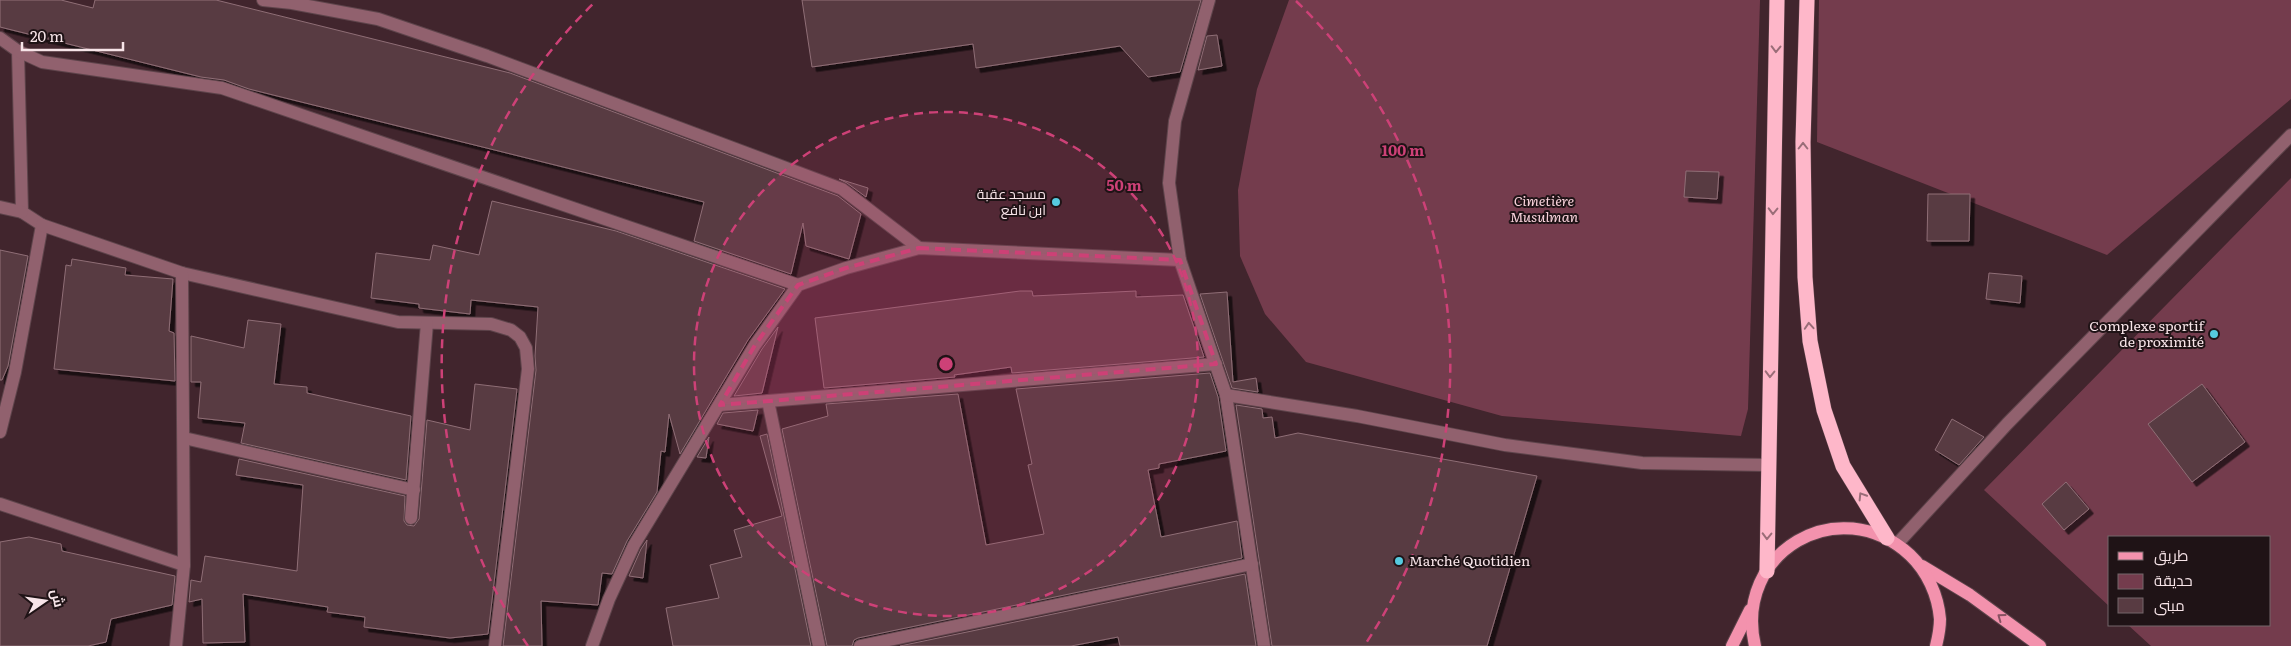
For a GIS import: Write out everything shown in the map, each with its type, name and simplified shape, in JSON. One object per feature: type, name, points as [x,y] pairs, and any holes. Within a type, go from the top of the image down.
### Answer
[{"type":"highway","points":[[1767,571],[1777,0]]},
{"type":"highway","points":[[1807,0],[1803,142],[1805,277],[1810,341],[1824,410],[1843,466],[1892,541]]},
{"type":"main road","points":[[1732,646],[1752,605],[1760,581],[1774,560],[1792,544],[1814,533],[1839,528],[1864,530],[1892,541],[1921,565],[1970,595],[2040,646]]},
{"type":"main road","points":[[1921,565],[1934,591],[1940,620],[1936,646]]},
{"type":"main road","points":[[1752,605],[1751,628],[1755,646]]},
{"type":"street","points":[[263,0],[292,3],[378,20],[486,56],[842,189],[919,248]]},
{"type":"street","points":[[1209,0],[1175,121],[1169,183],[1180,260],[1226,395],[1264,646]]},
{"type":"street","points":[[0,38],[18,51],[42,62],[222,88],[798,285]]},
{"type":"street","points":[[18,51],[22,212]]},
{"type":"street","points":[[1892,541],[2291,135]]},
{"type":"street","points":[[0,207],[22,212],[42,225],[182,273],[398,322],[491,324],[511,330],[520,337],[528,353],[528,369],[495,646]]},
{"type":"street","points":[[0,432],[15,372],[42,225]]},
{"type":"street","points":[[592,646],[608,599],[634,545],[672,479],[720,405],[755,345],[798,285],[846,268],[919,248],[1180,260]]},
{"type":"street","points":[[176,646],[184,565],[182,273]]},
{"type":"street","points":[[411,518],[427,323]]},
{"type":"street","points":[[720,405],[1216,364]]},
{"type":"street","points":[[1226,395],[1358,416],[1505,445],[1642,463],[1768,465]]},
{"type":"street","points":[[768,401],[819,646]]},
{"type":"street","points":[[184,438],[414,490]]},
{"type":"street","points":[[0,504],[184,565]]},
{"type":"street","points":[[860,646],[1252,564]]},
{"type":"street","points":[[1751,628],[1751,646]]},
{"type":"highlighted area","points":[[919,248],[1180,260],[1216,364],[720,405],[755,345],[798,285],[846,268]]},
{"type":"green space","name":"Cimetière Musulman","points":[[1289,0],[1760,0],[1748,409],[1741,436],[1502,416],[1306,362],[1265,314],[1240,256],[1238,190],[1257,89]]},
{"type":"green space","points":[[1819,0],[2291,0],[2291,99],[2107,255],[1817,142]]},
{"type":"green space","name":"Complexe sportif de proximité","points":[[2291,178],[2291,646],[2151,646],[2129,626],[2271,626],[2271,536],[2108,536],[2108,605],[1984,490]]},
{"type":"building","points":[[0,0],[61,0],[93,8],[95,0],[216,0],[510,73],[838,196],[861,214],[849,259],[806,246],[803,223],[791,274],[694,241],[704,202],[249,89],[224,80],[201,77],[0,27]]},
{"type":"building","points":[[802,0],[1201,0],[1180,72],[1148,77],[1120,46],[976,68],[973,44],[812,67]]},
{"type":"building","points":[[1217,35],[1222,66],[1198,70],[1207,36]]},
{"type":"building","points":[[1686,171],[1719,172],[1717,199],[1684,197]]},
{"type":"building","points":[[839,179],[868,188],[866,197],[847,183]]},
{"type":"building","points":[[1928,194],[1970,194],[1969,241],[1927,241]]},
{"type":"building","points":[[492,201],[616,231],[785,289],[748,340],[680,454],[669,414],[665,452],[661,451],[657,492],[627,541],[612,574],[602,573],[598,605],[541,601],[542,646],[503,646],[536,370],[538,307],[471,300],[470,314],[419,308],[419,304],[371,298],[376,253],[430,260],[433,245],[479,255]]},
{"type":"building","points":[[0,250],[28,256],[8,366],[2,380],[0,380]]},
{"type":"building","points":[[72,259],[126,268],[125,275],[173,279],[169,331],[174,333],[175,381],[54,369],[66,265],[71,266]]},
{"type":"building","points":[[1989,273],[2022,276],[2020,303],[1986,299]]},
{"type":"building","points":[[1032,291],[1033,296],[1136,291],[1136,297],[1183,295],[1204,357],[1012,373],[1011,367],[954,375],[955,377],[824,388],[815,318]]},
{"type":"building","points":[[1227,292],[1233,382],[1256,378],[1258,392],[1232,388],[1200,294]]},
{"type":"building","points":[[248,320],[281,324],[274,384],[307,387],[307,393],[411,416],[406,480],[241,443],[245,423],[198,418],[201,382],[191,382],[191,336],[244,348]]},
{"type":"building","points":[[778,327],[762,393],[734,396],[762,349]]},
{"type":"building","points":[[1210,373],[1218,397],[1226,451],[1159,464],[1159,468],[1148,470],[1161,537],[1237,521],[1242,558],[858,638],[854,640],[852,646],[827,646],[782,429],[828,416],[826,404],[958,394],[986,545],[1044,534],[1028,465],[1032,464],[1016,389]]},
{"type":"building","points":[[475,384],[517,389],[488,634],[450,638],[364,627],[365,617],[327,612],[328,607],[243,594],[245,642],[203,643],[202,599],[189,602],[191,580],[201,582],[205,556],[297,571],[303,485],[236,475],[239,459],[405,496],[404,521],[407,525],[414,526],[419,519],[427,420],[470,430]]},
{"type":"building","points":[[2202,384],[2245,442],[2192,482],[2148,424]]},
{"type":"building","name":"Marché Quotidien","points":[[1236,405],[1262,409],[1263,418],[1272,417],[1275,438],[1298,433],[1537,476],[1487,646],[1272,646]]},
{"type":"building","points":[[758,410],[753,431],[717,424],[723,413]]},
{"type":"building","points":[[1952,419],[1984,437],[1959,465],[1935,450]]},
{"type":"building","points":[[767,434],[811,646],[673,646],[666,608],[719,598],[710,565],[742,557],[734,530],[782,516],[760,436]]},
{"type":"building","points":[[709,437],[706,458],[697,457]]},
{"type":"building","points":[[2066,482],[2089,509],[2064,530],[2042,504]]},
{"type":"building","points":[[29,537],[61,544],[62,551],[175,576],[172,605],[111,619],[106,642],[88,646],[0,646],[0,542]]},
{"type":"building","points":[[647,540],[643,578],[629,576],[641,549]]},
{"type":"building","points":[[1245,574],[1256,646],[1120,646],[1118,637],[1071,646],[900,646]]},
{"type":"place","name":"مسجد عقبة ابن نافع","points":[[1056,202]]},
{"type":"place","name":"Complexe sportif de proximité","points":[[2214,334]]},
{"type":"place","name":"Marché Quotidien","points":[[1399,561]]}]
